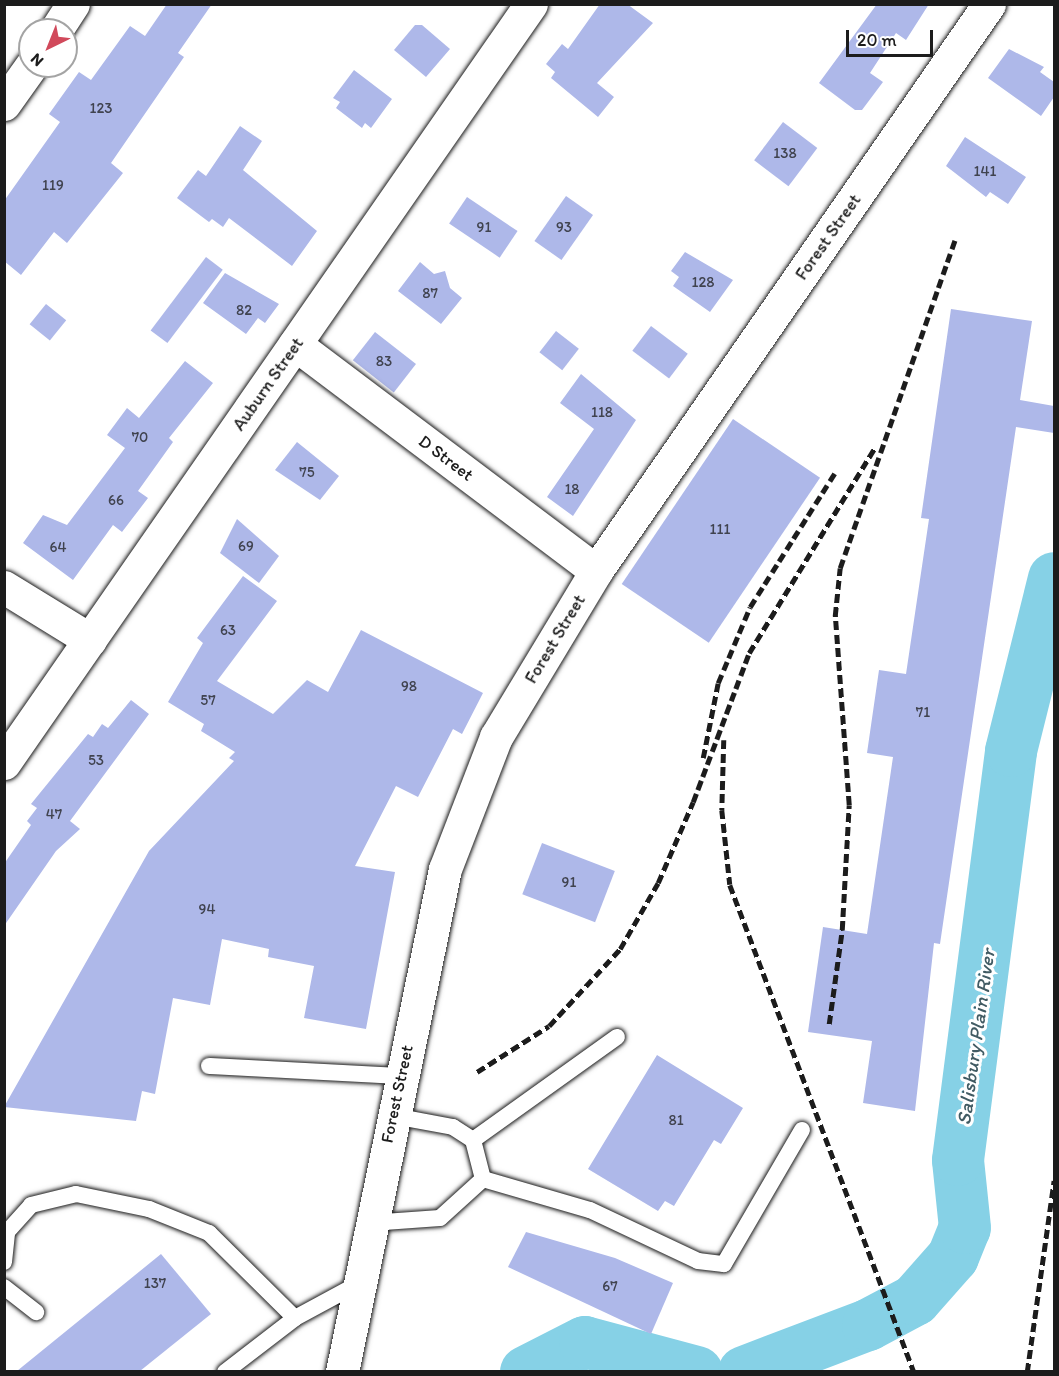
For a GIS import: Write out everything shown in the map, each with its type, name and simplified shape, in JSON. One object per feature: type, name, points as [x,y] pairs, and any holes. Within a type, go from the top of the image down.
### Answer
[{"type":"street","points":[[64,18],[73,4]]},
{"type":"street","name":"Auburn Street","points":[[4,763],[531,4]]},
{"type":"street","name":"Forest Street","points":[[342,1371],[370,1223],[445,869],[496,737],[596,571],[989,4]]},
{"type":"street","points":[[4,104],[22,78]]},
{"type":"street","name":"D Street","points":[[295,344],[596,571]]},
{"type":"street","points":[[4,587],[90,640]]},
{"type":"lane","points":[[472,1140],[617,1037]]},
{"type":"lane","points":[[209,1066],[401,1076]]},
{"type":"lane","points":[[393,1116],[453,1127],[472,1140],[483,1179]]},
{"type":"lane","points":[[483,1179],[590,1210],[699,1261],[724,1264],[802,1130]]},
{"type":"lane","points":[[370,1223],[440,1218],[483,1179]]},
{"type":"lane","points":[[4,1262],[7,1232],[31,1204],[76,1194],[149,1209],[209,1233],[295,1318]]},
{"type":"lane","points":[[225,1371],[295,1318],[358,1284]]},
{"type":"lane","points":[[4,1287],[36,1312]]},
{"type":"building","points":[[167,4],[212,4],[178,53],[184,57],[111,163],[123,173],[67,243],[54,232],[21,275],[4,261],[4,201],[60,122],[49,114],[75,78],[78,78],[79,72],[91,80],[130,26],[145,36]]},
{"type":"building","points":[[600,4],[627,4],[653,23],[597,83],[614,97],[598,117],[551,78],[555,72],[546,64],[562,44],[568,49]]},
{"type":"building","points":[[877,4],[929,4],[906,40],[896,33],[870,73],[883,82],[862,110],[855,110],[819,83]]},
{"type":"building","points":[[415,25],[422,25],[450,49],[426,77],[394,50]]},
{"type":"building","points":[[1009,49],[1044,67],[1040,72],[1054,82],[1054,97],[1041,116],[988,78]]},
{"type":"building","points":[[354,70],[392,99],[371,128],[365,123],[362,128],[336,108],[340,102],[333,98]]},
{"type":"building","points":[[783,122],[817,148],[788,186],[754,160]]},
{"type":"building","points":[[240,126],[262,141],[243,170],[317,231],[292,266],[229,218],[223,227],[212,219],[209,222],[177,198],[198,170],[206,176]]},
{"type":"building","points":[[965,137],[1026,177],[1008,204],[990,192],[986,197],[946,166]]},
{"type":"building","points":[[566,196],[593,215],[561,260],[534,241]]},
{"type":"building","points":[[467,197],[518,231],[500,258],[449,224]]},
{"type":"building","points":[[685,252],[733,280],[710,312],[673,286],[679,277],[671,271]]},
{"type":"building","points":[[206,257],[223,270],[167,343],[151,330]]},
{"type":"building","points":[[420,262],[434,274],[445,271],[450,288],[462,298],[441,324],[398,291]]},
{"type":"building","points":[[225,273],[279,304],[265,323],[258,318],[246,334],[203,303]]},
{"type":"building","points":[[46,304],[66,320],[50,341],[30,324]]},
{"type":"building","points":[[951,309],[1032,321],[1020,400],[1054,406],[1054,433],[1016,427],[940,944],[934,943],[915,1111],[863,1103],[872,1041],[808,1032],[823,927],[867,934],[893,757],[867,753],[879,670],[906,674],[929,519],[921,518]]},
{"type":"building","points":[[651,326],[688,354],[669,378],[632,351]]},
{"type":"building","points":[[556,331],[579,349],[562,370],[539,352]]},
{"type":"building","points":[[375,332],[416,364],[394,392],[353,360]]},
{"type":"building","points":[[185,361],[213,383],[169,438],[173,442],[138,491],[148,498],[122,532],[113,525],[73,580],[23,543],[43,515],[67,525],[125,448],[107,435],[127,408],[139,418]]},
{"type":"building","points":[[581,374],[636,420],[573,516],[547,497],[594,429],[560,403]]},
{"type":"building","points":[[733,419],[820,478],[709,643],[622,584]]},
{"type":"building","points":[[297,442],[339,476],[320,500],[275,470]]},
{"type":"building","points":[[237,519],[279,556],[259,583],[220,553]]},
{"type":"building","points":[[243,576],[277,601],[217,681],[273,714],[307,680],[328,692],[361,630],[483,693],[462,734],[453,729],[418,797],[396,786],[355,866],[395,872],[366,1029],[304,1018],[314,966],[268,957],[269,949],[222,939],[210,1005],[173,998],[155,1094],[142,1091],[136,1121],[4,1107],[149,851],[234,761],[229,758],[235,752],[201,731],[204,724],[168,702],[203,643],[197,638]]},
{"type":"building","points":[[131,700],[149,714],[70,821],[80,829],[56,851],[4,926],[4,864],[31,825],[27,821],[37,808],[31,804],[88,734],[93,737],[102,724],[108,728]]},
{"type":"building","points":[[542,843],[615,871],[595,922],[522,894]]},
{"type":"building","points":[[657,1055],[743,1108],[721,1144],[714,1140],[674,1206],[665,1201],[658,1211],[588,1169]]},
{"type":"building","points":[[526,1232],[615,1258],[673,1283],[651,1334],[508,1267]]},
{"type":"building","points":[[161,1254],[211,1314],[140,1371],[17,1371]]},
{"type":"waterway","name":"Salisbury Plain River","points":[[744,1372],[868,1325],[915,1300],[953,1257],[965,1228],[958,1160],[1011,751],[1054,578]]},
{"type":"waterway","name":"Salisbury Plain River","points":[[526,1372],[585,1342],[697,1372]]},
{"type":"railway","points":[[829,1024],[842,930],[849,805],[835,616],[840,568],[956,237]]},
{"type":"railway","points":[[477,1072],[549,1026],[620,949],[658,883],[693,802],[749,653],[874,449]]},
{"type":"railway","points":[[703,758],[718,683],[750,607],[836,471]]},
{"type":"railway","points":[[724,740],[722,810],[730,885],[914,1372]]},
{"type":"railway","points":[[1027,1372],[1054,1181]]}]
